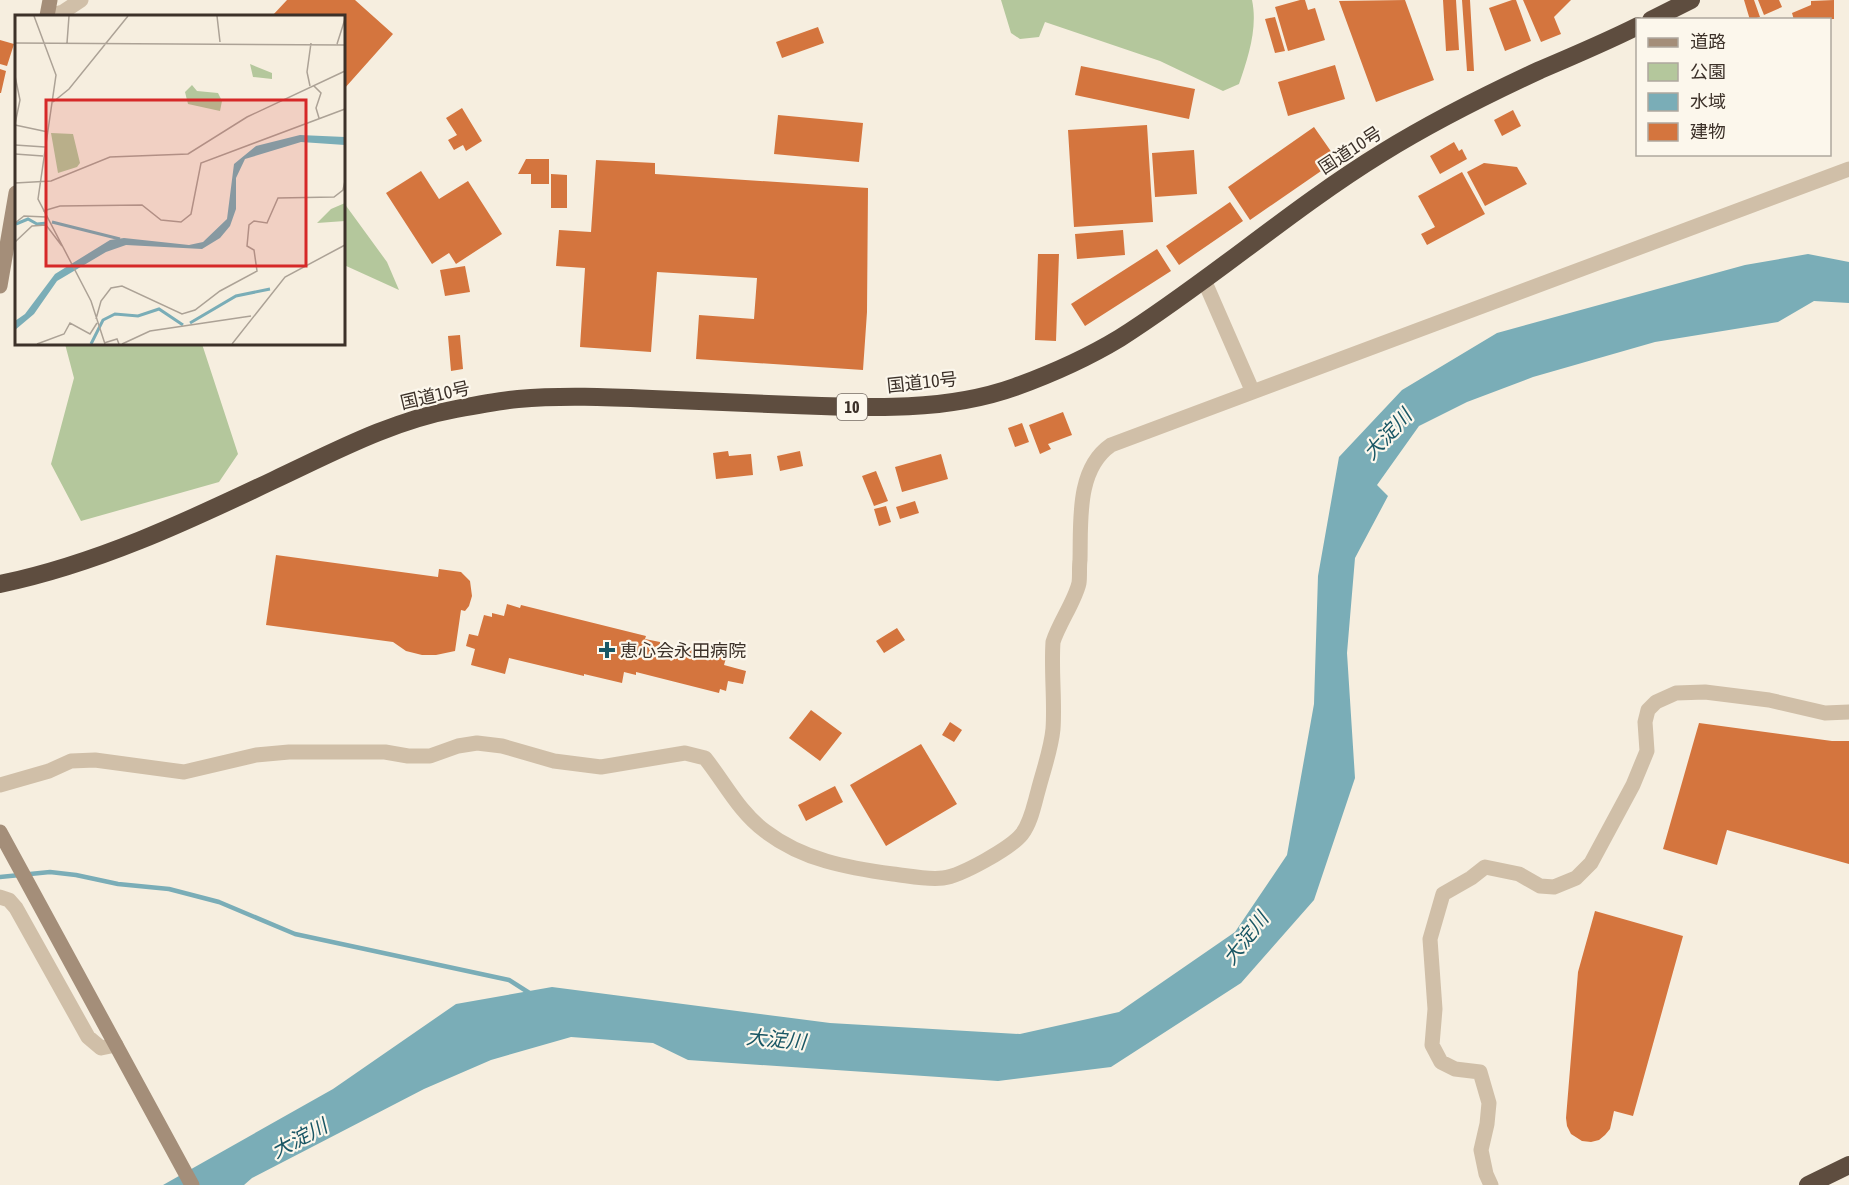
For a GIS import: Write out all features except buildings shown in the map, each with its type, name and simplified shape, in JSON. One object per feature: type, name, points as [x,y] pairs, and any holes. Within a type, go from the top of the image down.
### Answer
[{"type":"highway","points":[[1655,18],[1691,0]]},
{"type":"highway","name":"国道10号","points":[[0,584],[37,576],[127,545],[191,520],[372,434],[452,410],[516,399],[589,396],[848,407],[905,407],[950,402],[1010,389],[1070,364],[1118,339],[1291,215],[1407,138],[1482,98],[1636,27]]},
{"type":"highway","points":[[1808,1185],[1849,1165]]},
{"type":"street","points":[[48,15],[50,0]]},
{"type":"street","points":[[52,15],[63,12],[81,0]]},
{"type":"street","points":[[0,784],[49,771],[71,761],[95,760],[184,772],[256,755],[289,752],[373,752],[430,756],[458,746],[477,743],[502,746],[554,761],[601,767],[685,753],[705,758],[733,800],[763,830],[783,844],[805,854],[848,868],[929,879],[960,874],[1009,845],[1022,833],[1032,814],[1053,728],[1053,642],[1079,584],[1081,510],[1084,490],[1093,464],[1102,452],[1112,445],[1252,390],[1849,169]]},
{"type":"street","points":[[0,286],[5,230],[15,196]]},
{"type":"street","points":[[1204,279],[1252,390]]},
{"type":"street","points":[[1491,1185],[1481,1150],[1489,1103],[1480,1072],[1455,1069],[1441,1062],[1432,1045],[1435,1009],[1430,939],[1443,894],[1472,878],[1485,867],[1519,874],[1540,886],[1554,887],[1576,878],[1591,863],[1633,785],[1647,751],[1645,722],[1648,710],[1656,702],[1676,693],[1706,692],[1769,700],[1825,713],[1849,712]]},
{"type":"street","points":[[2,836],[192,1185]]},
{"type":"street","points":[[0,897],[9,900],[16,908],[88,1037],[101,1048],[116,1045]]},
{"type":"green space","points":[[1001,0],[1252,0],[1253,32],[1239,84],[1223,91],[1160,61],[1045,22],[1039,37],[1020,39],[1011,33]]},
{"type":"green space","points":[[345,204],[387,262],[399,290],[345,265]]},
{"type":"green space","points":[[65,345],[202,345],[238,454],[219,482],[81,521],[51,464],[74,378]]},
{"type":"water","name":"大淀川","points":[[1808,254],[1849,262],[1849,303],[1814,301],[1778,322],[1655,342],[1533,377],[1467,402],[1419,426],[1377,485],[1388,496],[1355,558],[1347,653],[1355,778],[1314,900],[1241,983],[1111,1067],[998,1081],[688,1060],[653,1043],[571,1037],[491,1060],[424,1089],[252,1178],[244,1185],[163,1185],[333,1089],[456,1004],[552,987],[830,1023],[1020,1034],[1119,1012],[1235,932],[1287,855],[1314,704],[1318,576],[1339,457],[1402,390],[1497,333],[1745,265]]},
{"type":"waterway","points":[[0,877],[50,872],[118,884],[169,889],[219,902],[295,934],[509,980],[531,994]]},
{"type":"place","name":"恵心会永田病院","points":[[607,650]]}]
